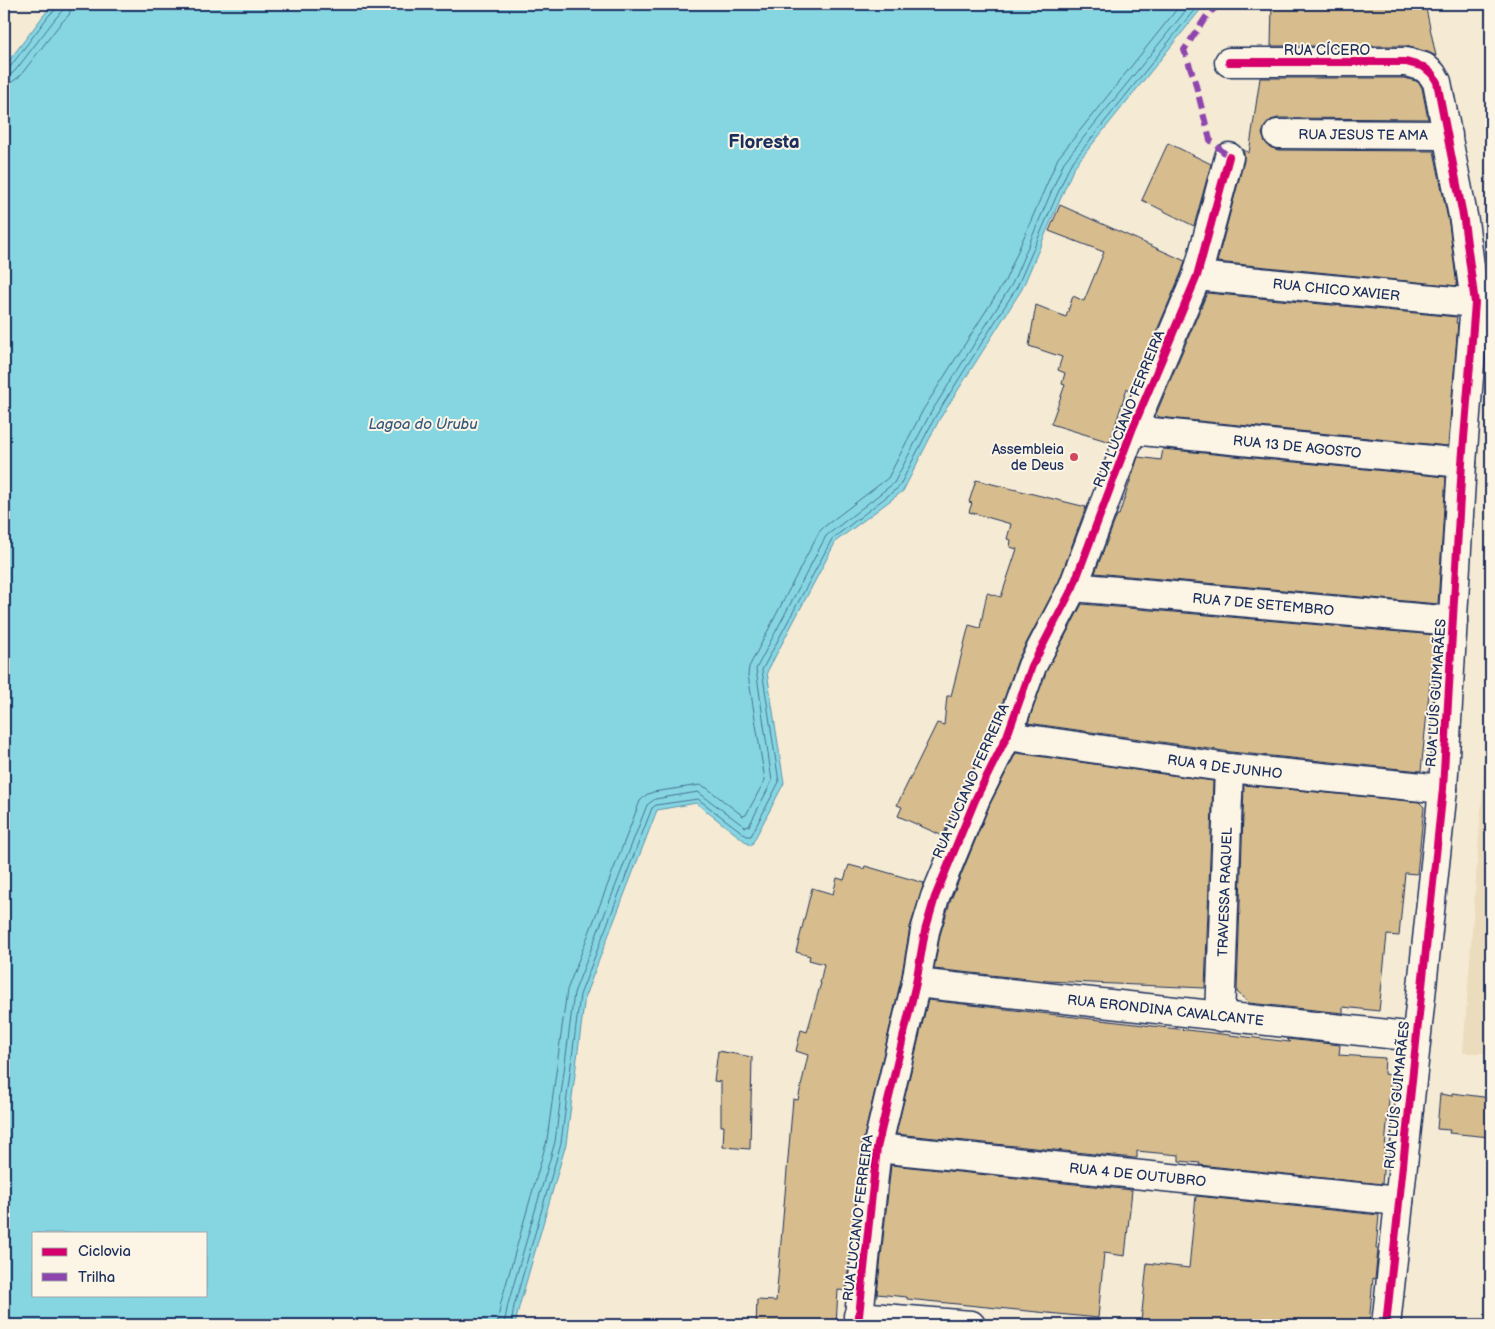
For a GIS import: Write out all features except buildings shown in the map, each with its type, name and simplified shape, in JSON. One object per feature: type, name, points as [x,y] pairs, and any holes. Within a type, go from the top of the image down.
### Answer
[{"type":"street","name":"RUA CÍCERO","points":[[1230,62],[1406,62],[1424,67]]},
{"type":"street","name":"RUA LUÍS GUIMARÃES","points":[[1386,1325],[1443,789],[1462,463],[1475,304],[1464,221],[1448,135],[1436,82],[1432,74],[1424,67]]},
{"type":"street","name":"RUA JESUS TE AMA","points":[[1278,134],[1448,135]]},
{"type":"street","name":"RUA LUCIANO FERREIRA","points":[[858,1320],[877,1148],[916,983],[925,931],[935,897],[976,798],[1007,736],[1032,666],[1073,587],[1132,430],[1197,276],[1230,157]]},
{"type":"street","name":"RUA CHICO XAVIER","points":[[1197,276],[1475,304]]},
{"type":"street","name":"RUA 13 DE AGOSTO","points":[[1132,430],[1462,463]]},
{"type":"street","name":"RUA 7 DE SETEMBRO","points":[[1073,587],[1453,621]]},
{"type":"street","name":"RUA 9 DE JUNHO","points":[[1007,736],[1229,768],[1443,789]]},
{"type":"street","name":"TRAVESSA RAQUEL","points":[[1220,1017],[1229,768]]},
{"type":"street","name":"RUA ERONDINA CAVALCANTE","points":[[916,983],[1416,1037]]},
{"type":"street","name":"RUA 4 DE OUTUBRO","points":[[877,1148],[1399,1201]]},
{"type":"street","points":[[858,1320],[971,1325]]},
{"type":"shaded area","points":[[1491,675],[1491,1053],[1463,1053]]},
{"type":"water","name":"Lagoa do Urubu","points":[[55,4],[1205,4],[1074,167],[1022,289],[939,420],[903,491],[836,541],[767,672],[784,783],[751,846],[696,803],[657,810],[585,996],[566,1144],[515,1325],[4,1325],[4,67],[47,11]]},
{"type":"marked path","points":[[1220,4],[1208,14],[1184,50],[1194,78],[1210,140],[1229,157]]},
{"type":"cycle path","points":[[1229,62],[1406,62],[1424,67],[1432,74],[1437,82],[1464,221],[1475,303],[1462,463],[1443,789],[1386,1325]]},
{"type":"cycle path","points":[[858,1325],[877,1148],[916,983],[925,931],[935,897],[976,798],[1007,736],[1032,666],[1073,587],[1132,430],[1197,276],[1229,157]]},
{"type":"place","name":"Assembleia de Deus","points":[[1074,457]]},
{"type":"district","name":"Floresta","points":[[764,142]]}]
